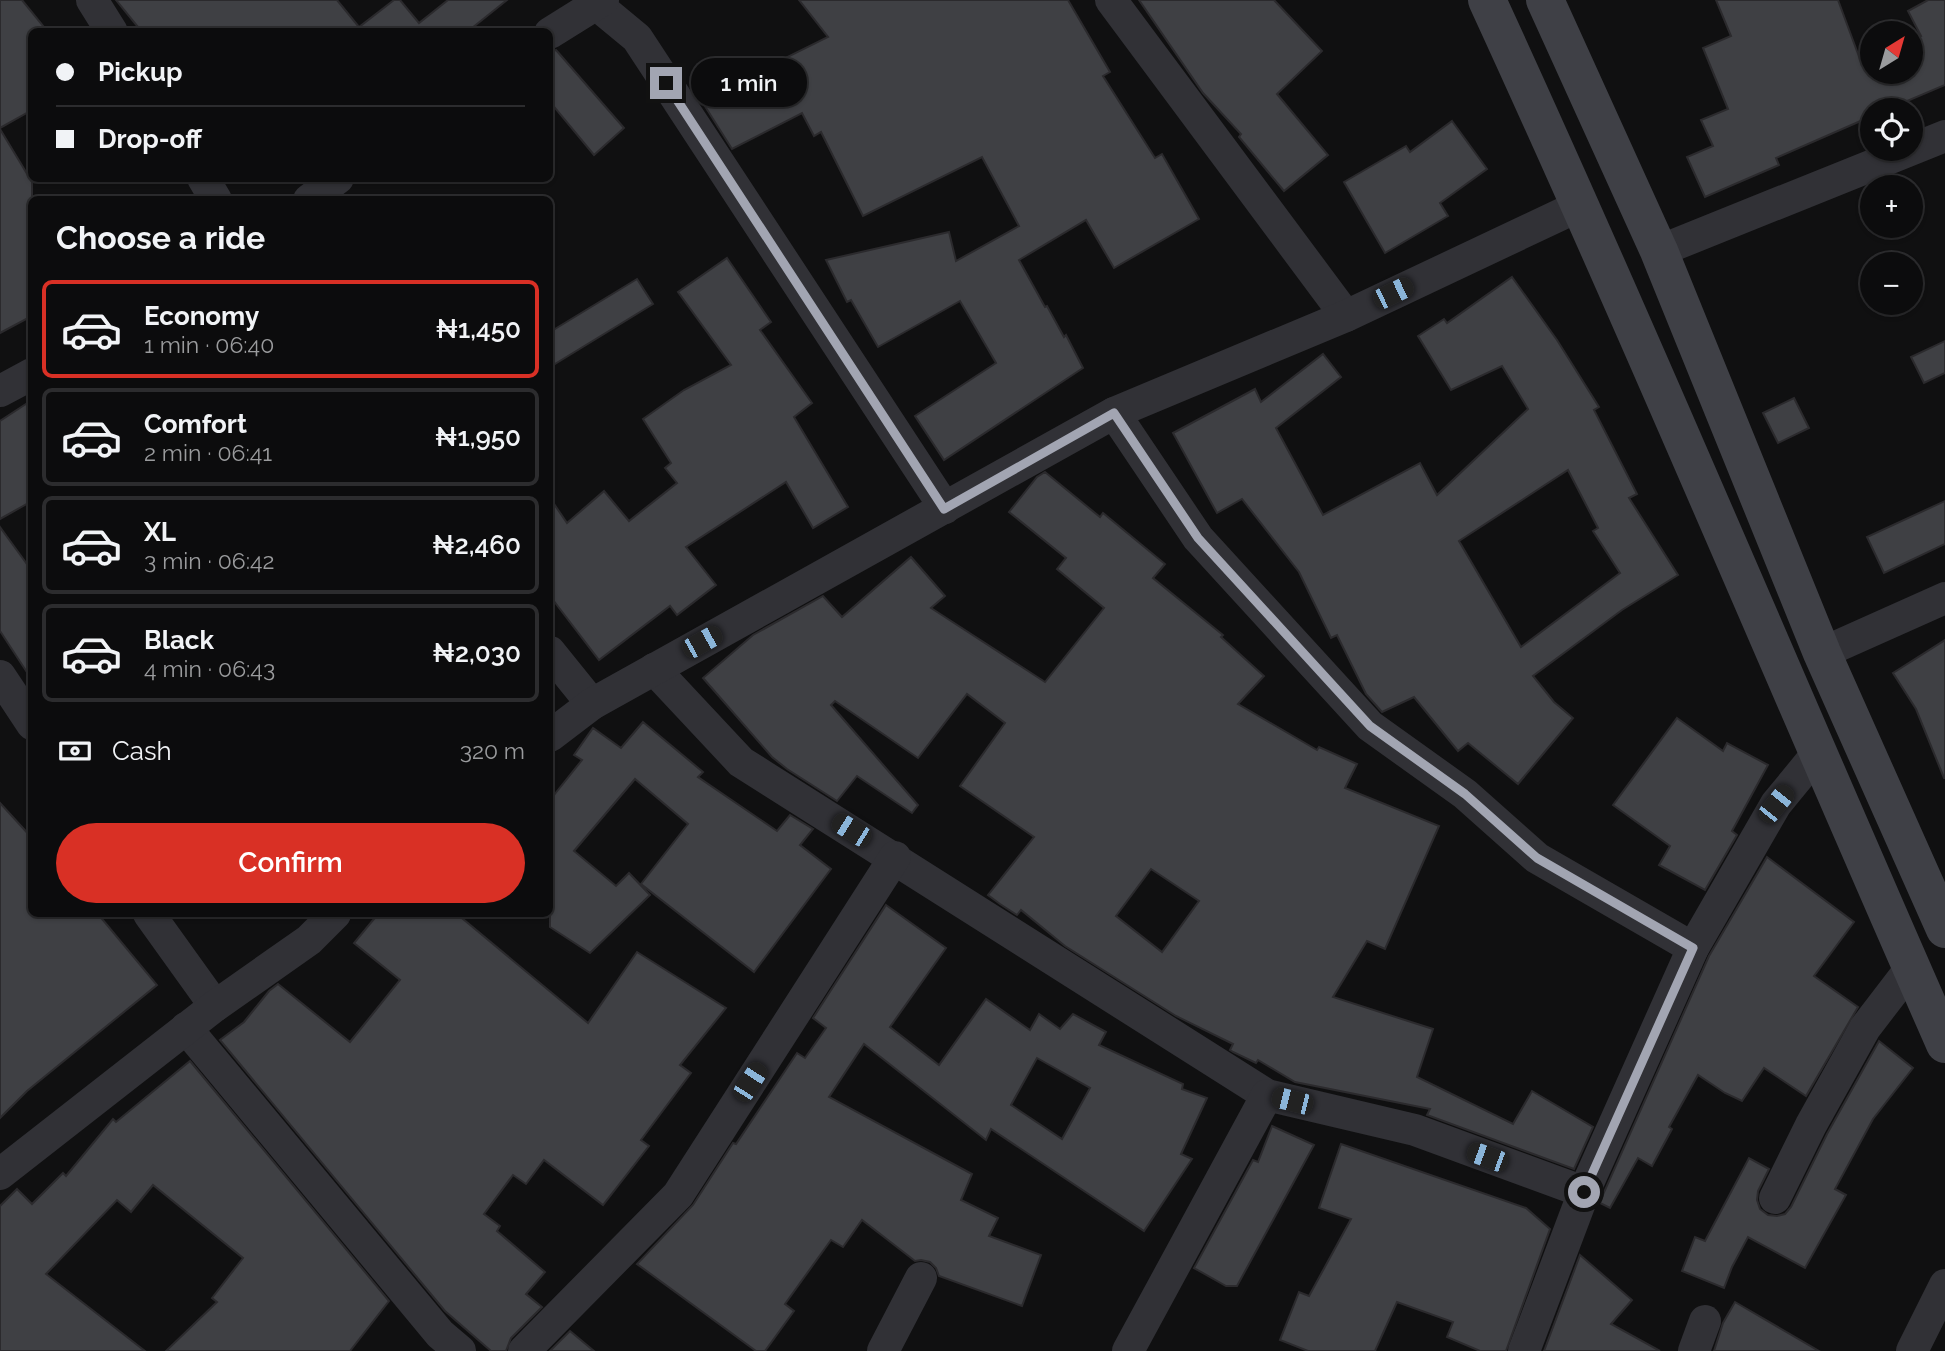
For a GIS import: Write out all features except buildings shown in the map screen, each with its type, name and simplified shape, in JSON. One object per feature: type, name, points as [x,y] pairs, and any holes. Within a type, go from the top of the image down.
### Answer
[{"type":"main road","points":[[1487,0],[1581,205],[1945,1045]]},
{"type":"main road","points":[[1545,0],[1659,251],[1822,653],[1945,929]]},
{"type":"street","points":[[92,0],[110,28]]},
{"type":"street","points":[[1111,0],[1346,316]]},
{"type":"street","points":[[553,31],[596,1],[637,38],[944,509]]},
{"type":"street","points":[[1659,251],[1945,136]]},
{"type":"street","points":[[314,196],[333,182]]},
{"type":"street","points":[[553,734],[592,704],[1114,413],[1346,316],[1581,205]]},
{"type":"street","points":[[0,391],[28,376]]},
{"type":"street","points":[[1114,413],[1198,538],[1370,726],[1465,794],[1537,858],[1693,948]]},
{"type":"street","points":[[1822,653],[1945,598]]},
{"type":"street","points":[[553,656],[592,704]]},
{"type":"street","points":[[654,669],[741,762],[1267,1095],[1415,1130],[1584,1192]]},
{"type":"street","points":[[0,676],[28,718]]},
{"type":"street","points":[[1524,1351],[1584,1192],[1693,948],[1776,804],[1817,754]]},
{"type":"street","points":[[524,1351],[678,1195],[895,858]]},
{"type":"street","points":[[151,917],[215,1006]]},
{"type":"street","points":[[0,1174],[215,1006],[309,940],[332,917]]},
{"type":"street","points":[[1776,1198],[1811,1125],[1865,1028],[1911,968]]},
{"type":"street","points":[[186,1028],[440,1345]]},
{"type":"street","points":[[1128,1351],[1267,1095]]},
{"type":"street","points":[[883,1351],[921,1278]]},
{"type":"street","points":[[1912,1351],[1945,1285]]},
{"type":"street","points":[[1694,1351],[1705,1321]]},
{"type":"route","points":[[666,83],[944,509],[1114,413],[1198,538],[1370,726],[1465,794],[1537,858],[1693,948],[1584,1192]]}]
